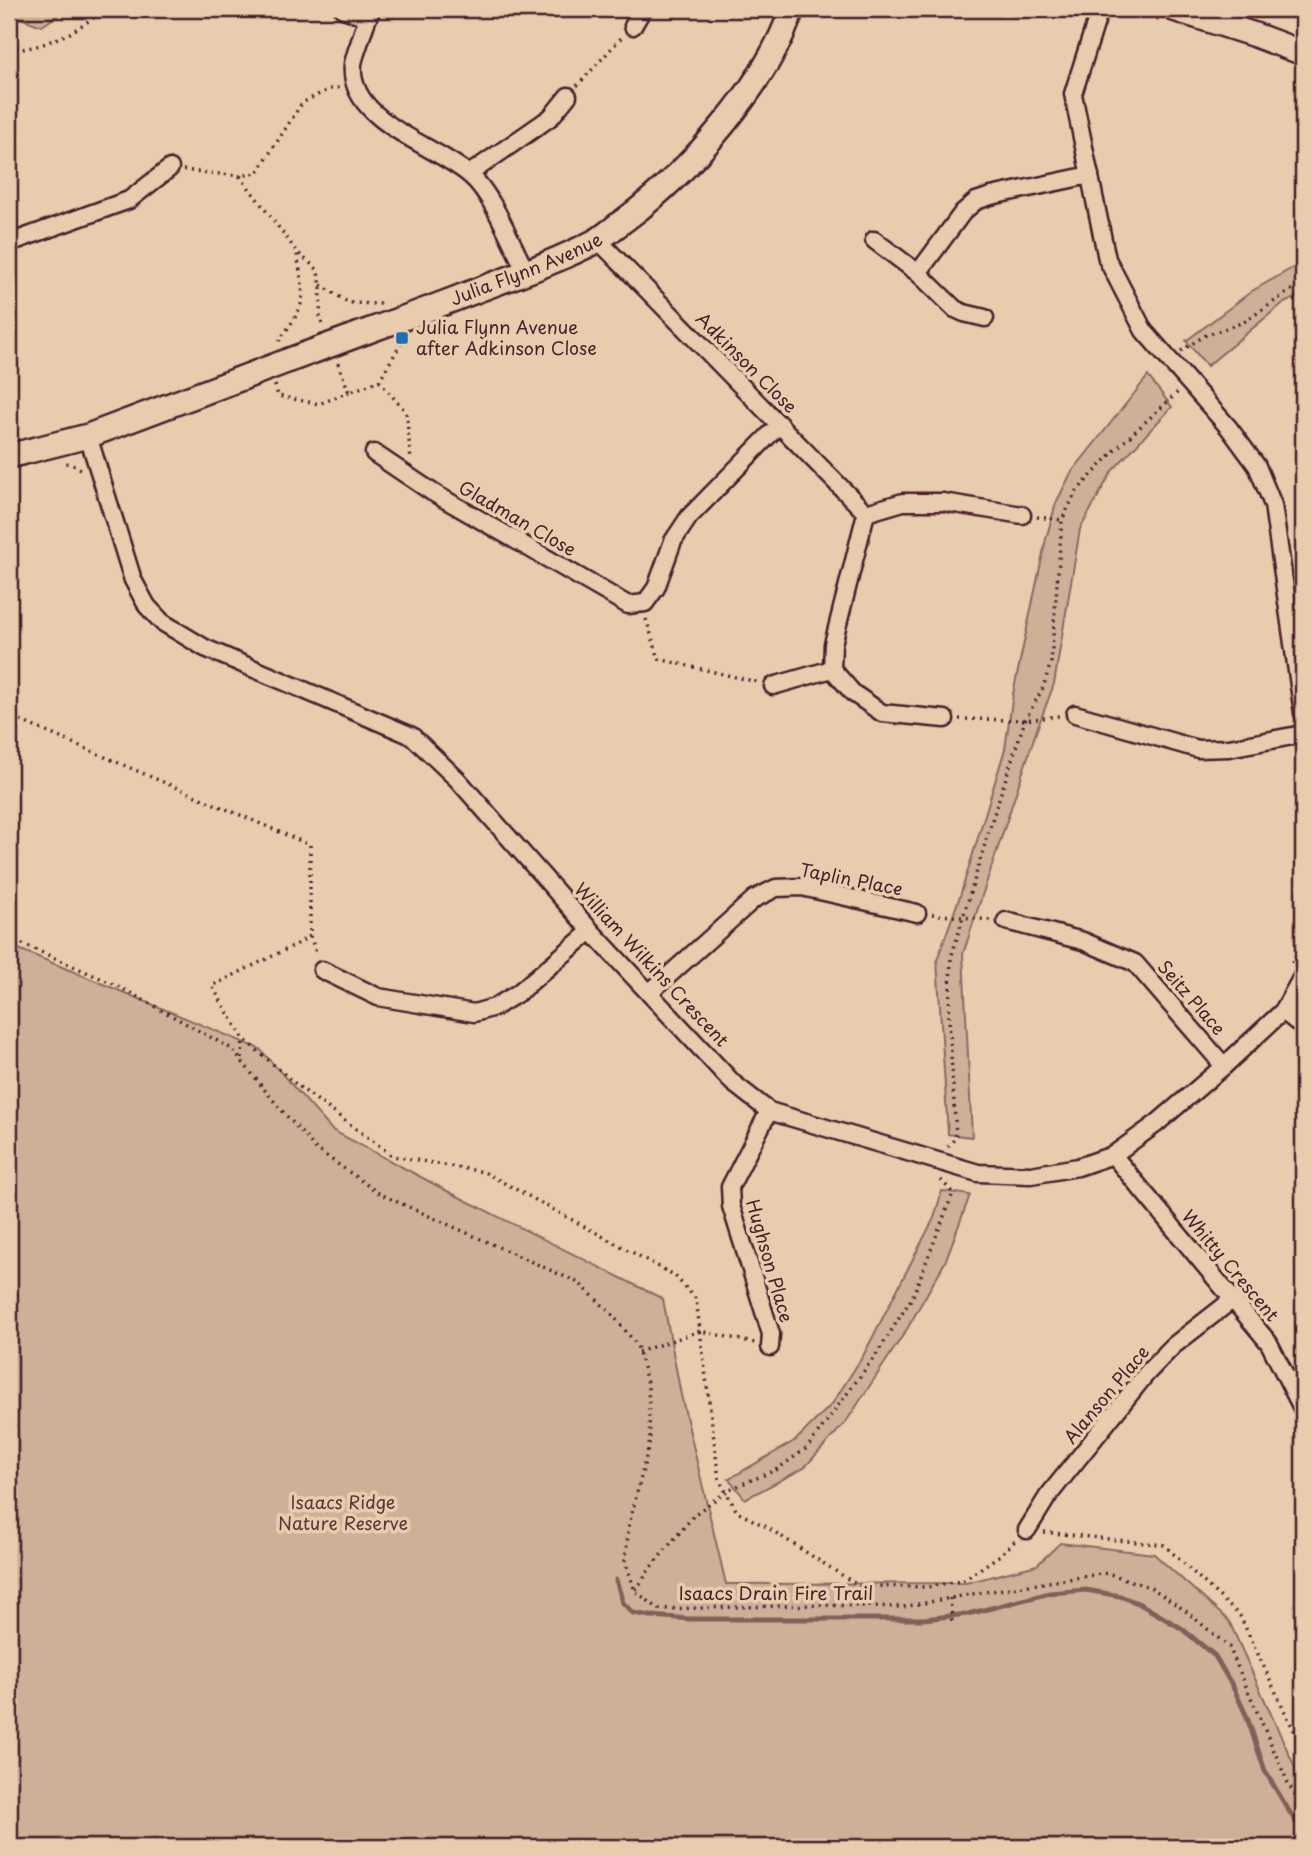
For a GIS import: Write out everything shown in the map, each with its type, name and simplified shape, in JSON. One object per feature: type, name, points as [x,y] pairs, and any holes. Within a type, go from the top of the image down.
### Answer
[{"type":"street","points":[[343,9],[370,13],[353,65],[356,86],[366,105],[386,123],[469,174],[484,189],[526,272]]},
{"type":"street","points":[[633,26],[643,9]]},
{"type":"street","name":"Julia Flynn Avenue","points":[[9,456],[88,436],[526,272],[597,240],[649,202],[705,145],[763,70],[792,9]]},
{"type":"street","points":[[1100,9],[1073,94],[1107,259],[1143,331],[1229,428],[1257,466],[1273,505],[1303,713]]},
{"type":"street","points":[[1174,9],[1303,52]]},
{"type":"street","points":[[469,174],[551,117],[568,96]]},
{"type":"street","points":[[9,243],[129,200],[170,168]]},
{"type":"street","points":[[918,273],[963,212],[976,201],[1090,175]]},
{"type":"street","name":"Adkinson Close","points":[[597,240],[866,513]]},
{"type":"street","points":[[874,240],[918,273],[955,309],[985,318]]},
{"type":"street","points":[[645,611],[673,541],[689,517],[780,424]]},
{"type":"street","name":"William Wilkins Crescent","points":[[88,436],[133,580],[147,606],[162,622],[205,648],[412,736],[458,780],[591,931],[733,1083],[769,1111],[978,1173],[1031,1175],[1078,1167],[1113,1155],[1156,1124],[1224,1066],[1283,1011],[1298,970]]},
{"type":"street","name":"Gladman Close","points":[[374,453],[432,492],[628,605],[645,611]]},
{"type":"street","points":[[945,719],[882,713],[853,693],[832,669],[833,644],[866,513],[903,502],[943,502],[1022,515]]},
{"type":"street","points":[[772,686],[832,669]]},
{"type":"street","points":[[1075,714],[1198,749],[1229,748],[1298,734]]},
{"type":"street","name":"Taplin Place","points":[[649,993],[754,899],[776,888],[802,887],[917,913]]},
{"type":"street","name":"Seitz Place","points":[[1006,921],[1083,941],[1135,963],[1224,1066]]},
{"type":"street","points":[[322,970],[378,996],[474,1013],[495,1007],[518,993],[591,931]]},
{"type":"street","points":[[1283,1011],[1303,1027]]},
{"type":"street","name":"Hughson Place","points":[[769,1111],[730,1187],[731,1206],[771,1334],[770,1347]]},
{"type":"street","name":"Whitty Crescent","points":[[1113,1155],[1269,1343],[1303,1410]]},
{"type":"street","name":"Alanson Place","points":[[1027,1530],[1048,1496],[1146,1374],[1173,1346],[1232,1300]]},
{"type":"path","points":[[9,52],[41,45],[70,33],[107,9]]},
{"type":"path","points":[[568,96],[633,26]]},
{"type":"path","points":[[170,168],[240,176],[257,173],[302,103],[329,89],[356,86]]},
{"type":"path","points":[[297,252],[302,300]]},
{"type":"path","points":[[635,1591],[651,1567],[695,1514],[726,1492],[776,1469],[807,1448],[878,1352],[913,1296],[953,1193],[938,1177],[944,1163],[945,1151],[956,1137],[949,1019],[951,958],[1026,720],[1043,688],[1051,662],[1062,520],[1076,492],[1116,449],[1178,373],[1178,352],[1204,336],[1244,322],[1303,282]]},
{"type":"path","points":[[1022,515],[1062,520]]},
{"type":"path","points":[[645,611],[659,659],[772,686]]},
{"type":"path","points":[[9,713],[21,721],[310,845],[310,936],[212,986],[243,1038],[298,1086],[393,1156],[484,1172],[674,1275],[696,1299],[719,1479],[737,1512],[765,1526],[859,1586],[928,1587],[964,1580],[1000,1555],[1027,1530],[1164,1545],[1240,1616],[1303,1751]]},
{"type":"path","points":[[945,719],[1026,720],[1075,714]]},
{"type":"path","points":[[1298,734],[1303,802]]},
{"type":"path","points":[[917,913],[1006,921]]},
{"type":"path","points":[[1298,970],[1303,937]]},
{"type":"path","points":[[9,938],[116,985],[232,1049],[276,1105],[315,1148],[380,1194],[579,1283],[611,1313],[637,1345],[648,1386],[650,1441],[629,1525],[625,1561],[635,1591]]},
{"type":"path","points":[[241,1061],[243,1038]]},
{"type":"path","points":[[638,1352],[700,1331],[770,1347]]},
{"type":"path","name":"Isaacs Drain Fire Trail","points":[[635,1591],[659,1609],[820,1605],[903,1607],[1107,1573],[1152,1588],[1187,1612],[1229,1647],[1287,1783],[1303,1808]]},
{"type":"path","points":[[950,1598],[953,1622]]},
{"type":"green space","points":[[9,9],[67,9],[42,26],[14,16],[9,17]]},
{"type":"green space","points":[[1303,262],[1303,294],[1282,304],[1207,366],[1186,341],[1252,291]]},
{"type":"green space","points":[[1148,376],[1172,407],[1112,471],[1080,529],[1054,684],[963,954],[972,1137],[948,1134],[937,960],[961,893],[1005,749],[1013,694],[1046,539],[1056,503],[1071,473]]},
{"type":"green space","name":"Isaacs Ridge Nature Reserve","points":[[9,945],[260,1049],[332,1130],[663,1299],[681,1395],[726,1584],[966,1583],[1037,1565],[1060,1543],[1154,1554],[1229,1621],[1303,1785],[1303,1847],[9,1847]]},
{"type":"green space","points":[[942,1191],[970,1195],[945,1262],[907,1329],[846,1422],[804,1468],[745,1499],[729,1479],[796,1440],[832,1404],[863,1356],[934,1218]]},
{"type":"waterway","points":[[616,1580],[623,1603],[633,1613],[690,1619],[924,1619],[968,1614],[1050,1593],[1086,1590],[1120,1596],[1140,1604],[1181,1628],[1215,1656],[1247,1717],[1265,1771],[1303,1834]]},
{"type":"place","name":"Julia Flynn Avenue after Adkinson Close","points":[[402,338]]}]
